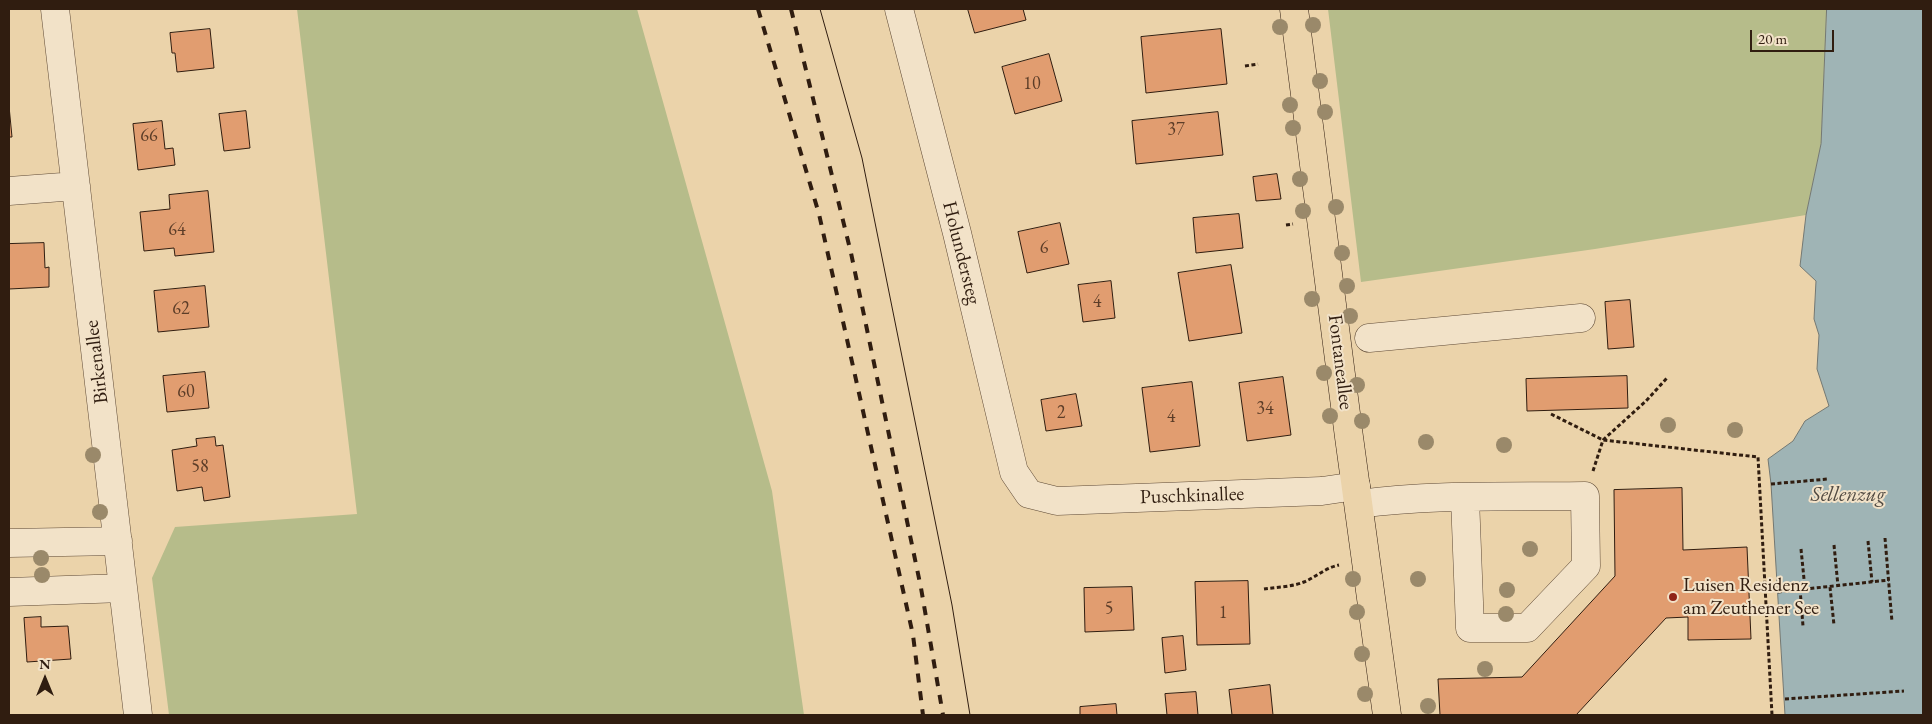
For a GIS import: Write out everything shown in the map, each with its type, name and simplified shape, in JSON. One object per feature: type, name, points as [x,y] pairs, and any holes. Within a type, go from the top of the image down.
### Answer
[{"type":"main road","name":"Fontaneallee","points":[[1294,9],[1357,495],[1388,715]]},
{"type":"street","name":"Birkenallee","points":[[54,9],[138,715]]},
{"type":"street","name":"Holundersteg","points":[[899,9],[955,224],[1014,472],[1028,494]]},
{"type":"street","points":[[9,190],[76,186]]},
{"type":"street","points":[[1370,338],[1581,318]]},
{"type":"street","name":"Puschkinallee","points":[[1028,494],[1057,501],[1322,490],[1384,501],[1585,496]]},
{"type":"street","points":[[1465,498],[1470,628],[1527,628],[1586,566],[1585,496]]},
{"type":"street","points":[[9,542],[118,541]]},
{"type":"street","points":[[9,592],[123,588]]},
{"type":"path","points":[[1245,66],[1258,64]]},
{"type":"path","points":[[1286,225],[1294,224]]},
{"type":"path","points":[[1585,496],[1602,440],[1646,401],[1666,378]]},
{"type":"path","points":[[1552,414],[1602,440],[1758,457],[1772,715]]},
{"type":"path","points":[[1771,484],[1828,479]]},
{"type":"path","points":[[1885,538],[1892,622]]},
{"type":"path","points":[[1868,541],[1872,582]]},
{"type":"path","points":[[1834,545],[1838,586]]},
{"type":"path","points":[[1801,549],[1806,589]]},
{"type":"path","points":[[1264,589],[1302,583],[1317,576],[1328,567],[1342,564]]},
{"type":"path","points":[[1778,592],[1889,580]]},
{"type":"path","points":[[1830,586],[1834,624]]},
{"type":"path","points":[[1800,589],[1804,626]]},
{"type":"path","points":[[1785,700],[1904,691]]},
{"type":"green space","points":[[297,9],[637,9],[772,491],[804,715],[169,715],[152,578],[175,527],[357,514]]},
{"type":"green space","points":[[1328,9],[1827,9],[1821,144],[1806,215],[1595,249],[1361,282]]},
{"type":"water","name":"Sellenzug","points":[[1827,9],[1923,9],[1923,715],[1785,715],[1768,459],[1793,441],[1805,421],[1829,406],[1817,369],[1819,335],[1814,319],[1816,281],[1800,266],[1806,215],[1821,144]]},
{"type":"building","points":[[968,9],[1023,9],[1026,20],[975,33]]},
{"type":"building","points":[[210,29],[214,68],[177,72],[175,53],[172,53],[170,33]]},
{"type":"building","points":[[1221,29],[1227,84],[1146,93],[1141,37]]},
{"type":"building","points":[[1049,54],[1062,101],[1015,114],[1002,67]]},
{"type":"building","points":[[9,106],[12,137],[9,137]]},
{"type":"building","points":[[246,111],[250,148],[224,151],[219,114]]},
{"type":"building","points":[[1218,112],[1223,155],[1136,164],[1132,121]]},
{"type":"building","points":[[162,121],[165,149],[173,148],[175,165],[138,170],[133,124]]},
{"type":"building","points":[[1277,174],[1281,199],[1256,201],[1253,177]]},
{"type":"building","points":[[208,191],[214,252],[175,256],[174,248],[144,251],[140,212],[170,209],[169,195]]},
{"type":"building","points":[[1239,214],[1243,248],[1196,253],[1193,218]]},
{"type":"building","points":[[1060,223],[1069,264],[1027,273],[1018,232]]},
{"type":"building","points":[[44,243],[45,268],[49,267],[49,287],[9,289],[9,244]]},
{"type":"building","points":[[1231,265],[1242,333],[1189,341],[1178,273]]},
{"type":"building","points":[[1111,281],[1115,318],[1083,322],[1078,285]]},
{"type":"building","points":[[205,286],[209,327],[158,332],[154,291]]},
{"type":"building","points":[[1630,300],[1634,347],[1608,349],[1605,302]]},
{"type":"building","points":[[205,372],[209,408],[167,412],[163,376]]},
{"type":"building","points":[[1627,376],[1628,408],[1527,411],[1526,379]]},
{"type":"building","points":[[1283,377],[1291,435],[1247,441],[1239,383]]},
{"type":"building","points":[[1192,382],[1200,446],[1150,452],[1142,388]]},
{"type":"building","points":[[1076,394],[1082,426],[1046,431],[1041,400]]},
{"type":"building","points":[[215,437],[216,446],[223,445],[230,497],[204,501],[202,487],[177,491],[172,450],[197,446],[196,439]]},
{"type":"building","name":"Luisen Residenz am Zeuthener See","points":[[1682,488],[1683,550],[1747,547],[1751,639],[1688,640],[1688,617],[1666,618],[1576,715],[1440,715],[1438,679],[1522,677],[1615,576],[1614,490]]},
{"type":"building","points":[[1248,581],[1250,644],[1197,645],[1195,582]]},
{"type":"building","points":[[1132,587],[1134,630],[1085,632],[1084,588]]},
{"type":"building","points":[[41,617],[41,627],[68,626],[71,659],[27,662],[24,618]]},
{"type":"building","points":[[1183,636],[1186,670],[1165,673],[1162,638]]},
{"type":"building","points":[[1270,685],[1273,715],[1232,715],[1229,690]]},
{"type":"building","points":[[1196,692],[1198,715],[1167,715],[1165,694]]},
{"type":"building","points":[[1116,704],[1117,715],[1080,715],[1080,707]]},
{"type":"tram line","points":[[820,9],[862,158],[952,605],[970,715]]},
{"type":"railway","points":[[758,9],[819,214],[913,635],[923,715]]},
{"type":"railway","points":[[791,9],[851,253],[921,588],[943,715]]},
{"type":"place","name":"Luisen Residenz am Zeuthener See","points":[[1673,597]]}]
